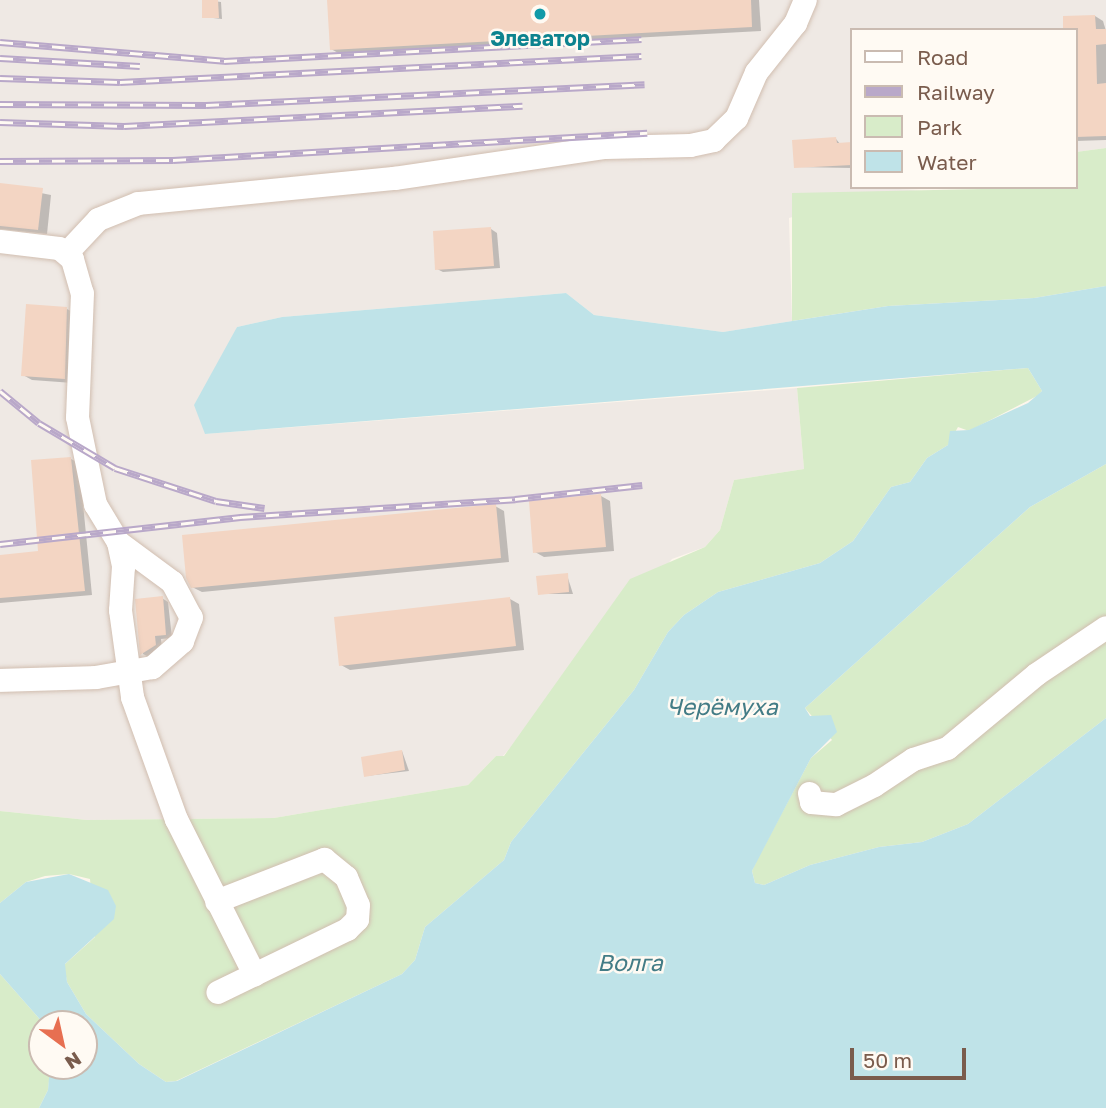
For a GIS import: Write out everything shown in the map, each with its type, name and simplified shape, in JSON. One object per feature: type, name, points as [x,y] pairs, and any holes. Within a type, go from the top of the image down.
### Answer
[{"type":"lane","points":[[66,252],[98,219],[138,203],[394,178],[605,147],[690,145],[713,140],[736,118],[756,72],[795,23],[805,0]]},
{"type":"lane","points":[[0,241],[66,252]]},
{"type":"lane","points":[[0,680],[128,673],[152,667],[171,654],[189,629],[191,617],[172,582],[118,542],[95,504],[81,451],[76,401],[82,293],[66,252]]},
{"type":"lane","points":[[118,542],[128,673],[166,795],[254,974]]},
{"type":"lane","points":[[809,793],[811,802],[836,804],[874,785],[913,759],[947,748],[1036,674],[1106,627]]},
{"type":"lane","points":[[216,901],[324,859],[338,867],[352,886],[358,905],[353,924],[217,992]]},
{"type":"shaded area","points":[[0,0],[1106,0],[1106,148],[1078,152],[1078,28],[850,28],[850,189],[921,190],[876,194],[789,218],[792,321],[723,332],[594,315],[566,293],[282,317],[237,327],[205,434],[797,388],[804,469],[734,480],[720,530],[705,547],[672,559],[503,756],[496,756],[468,785],[274,818],[87,820],[0,811]]},
{"type":"green space","points":[[1106,148],[1106,286],[1034,298],[888,306],[792,321],[792,193],[1078,189],[1078,152]]},
{"type":"green space","points":[[1028,368],[1042,391],[969,431],[958,427],[948,445],[927,458],[910,482],[891,487],[853,541],[820,563],[718,592],[684,615],[668,632],[634,690],[511,842],[504,860],[425,927],[415,960],[402,974],[176,1081],[166,1082],[139,1064],[98,1025],[98,1010],[84,1010],[67,982],[64,965],[95,937],[90,879],[69,874],[45,876],[26,882],[0,903],[0,811],[87,820],[274,818],[468,785],[496,756],[504,756],[630,579],[705,547],[720,530],[734,480],[804,469],[797,388]]},
{"type":"green space","points":[[1106,464],[1106,718],[968,824],[922,842],[879,847],[810,865],[764,885],[755,883],[752,871],[811,758],[832,740],[805,708],[1030,507]]},
{"type":"green space","points":[[0,974],[32,1010],[28,1010],[28,1080],[49,1080],[48,1090],[39,1108],[0,1108]]},
{"type":"water","points":[[1106,286],[1106,464],[1030,507],[805,708],[810,716],[831,715],[837,732],[811,758],[752,871],[755,883],[764,885],[810,865],[879,847],[922,842],[968,824],[1106,718],[1106,1108],[39,1108],[48,1090],[49,1080],[98,1080],[98,1025],[139,1064],[166,1082],[177,1081],[402,974],[415,960],[425,927],[504,860],[511,842],[634,690],[668,632],[684,615],[718,592],[820,563],[853,541],[891,487],[910,482],[927,458],[948,445],[950,431],[969,430],[1028,403],[1042,391],[1028,368],[205,434],[194,405],[237,327],[282,317],[566,293],[594,315],[723,332],[888,306],[1034,298]]},
{"type":"water","points":[[69,874],[108,890],[116,906],[114,919],[65,964],[67,982],[84,1010],[32,1010],[0,974],[0,903],[26,882]]},
{"type":"building","points":[[202,0],[218,0],[219,18],[202,18]]},
{"type":"building","name":"Элеватор","points":[[327,0],[751,0],[752,27],[330,50]]},
{"type":"building","points":[[1095,15],[1096,29],[1106,29],[1106,44],[1096,45],[1097,84],[1106,83],[1106,136],[1078,137],[1078,28],[1063,28],[1063,16]]},
{"type":"building","points":[[836,137],[837,143],[850,142],[850,165],[794,168],[792,140]]},
{"type":"building","points":[[0,183],[43,188],[38,230],[0,226]]},
{"type":"building","points":[[491,227],[494,266],[435,270],[433,231]]},
{"type":"building","points":[[26,304],[67,307],[65,379],[21,376]]},
{"type":"building","points":[[71,457],[85,591],[0,598],[0,555],[38,551],[31,460]]},
{"type":"building","points":[[601,494],[606,547],[533,553],[529,501]]},
{"type":"building","points":[[496,504],[501,558],[191,588],[186,578],[182,535]]},
{"type":"building","points":[[568,573],[569,592],[538,595],[536,576]]},
{"type":"building","points":[[163,596],[166,635],[155,636],[156,645],[140,655],[135,599]]},
{"type":"building","points":[[510,597],[516,646],[339,666],[334,617]]},
{"type":"building","points":[[402,750],[405,770],[364,777],[361,757]]},
{"type":"railway","points":[[0,42],[224,61],[641,39]]},
{"type":"railway","points":[[0,78],[120,82],[641,56]]},
{"type":"railway","points":[[0,58],[140,66]]},
{"type":"railway","points":[[0,104],[206,105],[644,84]]},
{"type":"railway","points":[[0,122],[124,126],[522,106]]},
{"type":"railway","points":[[0,161],[173,160],[647,133]]},
{"type":"railway","points":[[0,391],[39,423],[115,468],[216,501],[264,508]]},
{"type":"railway","points":[[0,544],[240,517],[515,499],[642,485]]},
{"type":"place","name":"Элеватор","points":[[540,14]]},
{"type":"water label","name":"Черёмуха","points":[[722,706]]},
{"type":"water label","name":"Волга","points":[[630,962]]}]
